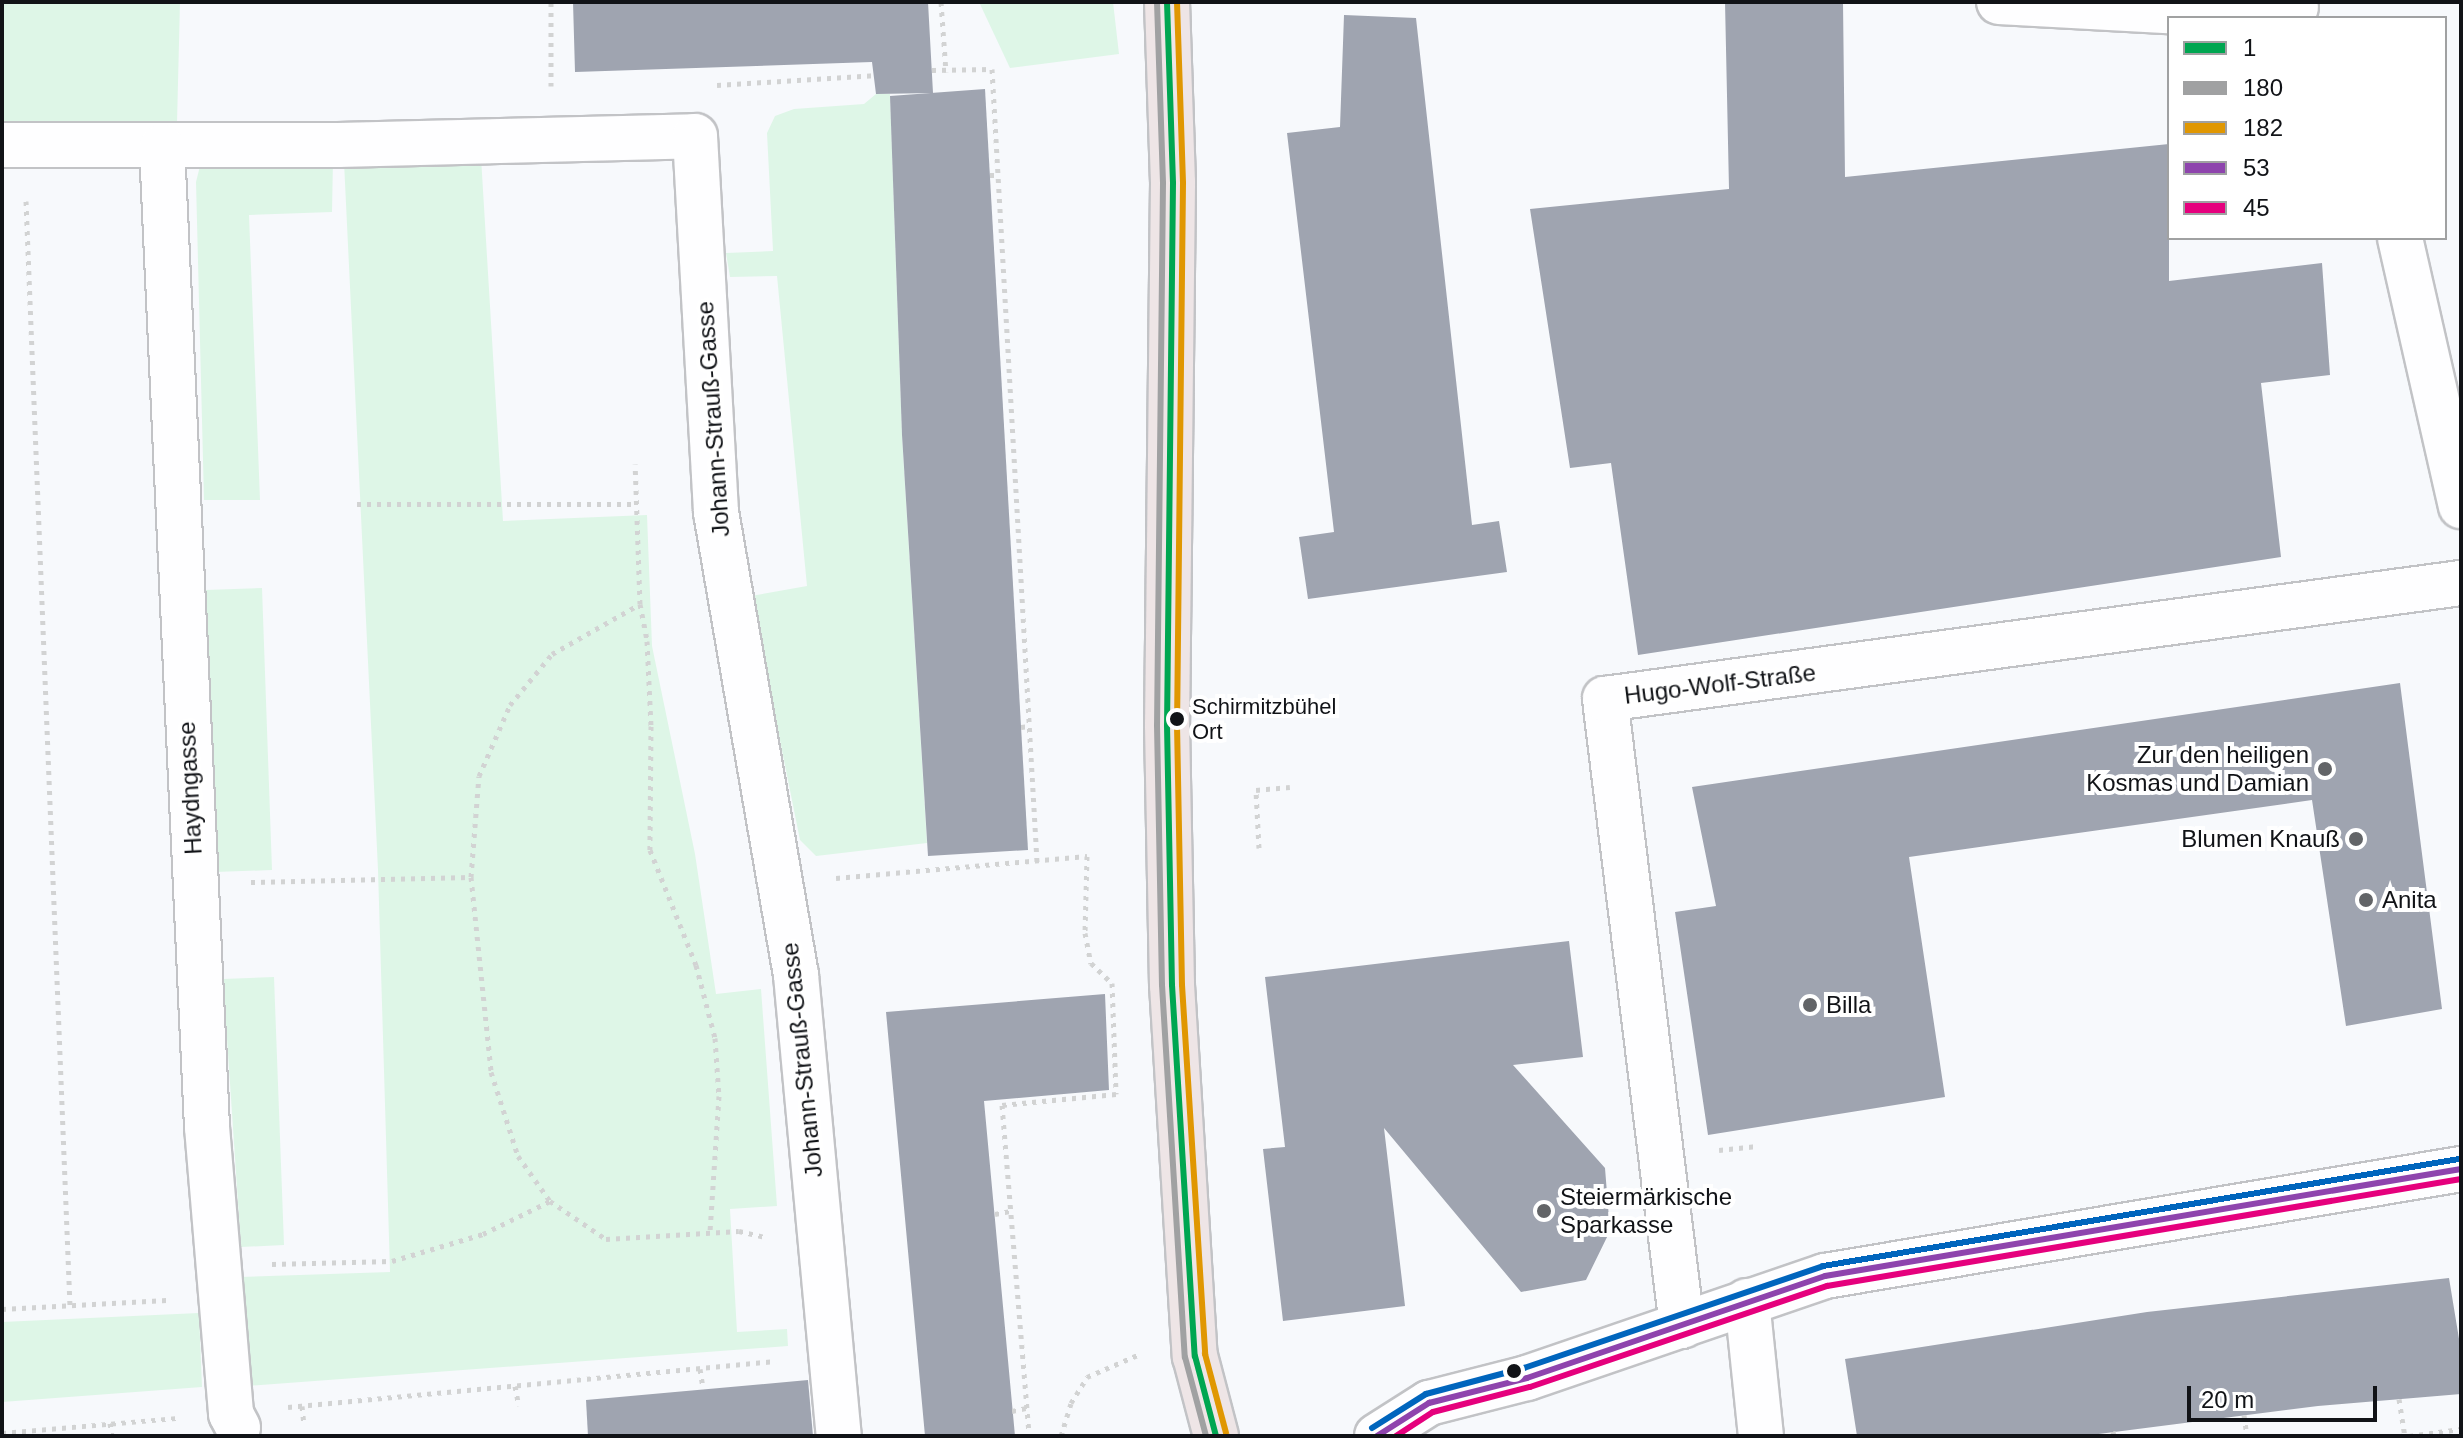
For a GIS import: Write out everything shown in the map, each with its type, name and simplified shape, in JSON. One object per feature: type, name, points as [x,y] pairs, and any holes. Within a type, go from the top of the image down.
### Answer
[{"type":"main road","points":[[1167,2],[1173,183],[1167,725],[1172,985],[1195,1356],[1216,1436]]},
{"type":"street","points":[[1999,2],[2261,16],[2297,9]]},
{"type":"street","name":"Johann-Strauß-Gasse","points":[[13,144],[162,147],[695,136],[716,512],[796,975],[839,1436]]},
{"type":"street","name":"Haydngasse","points":[[162,147],[195,884],[222,1296],[234,1421]]},
{"type":"street","points":[[2400,240],[2461,506]]},
{"type":"street","name":"Hugo-Wolf-Straße","points":[[1682,1326],[1605,699],[2461,583]]},
{"type":"street","points":[[1377,1436],[1429,1403],[1527,1378],[1825,1276],[2461,1169]]},
{"type":"street","points":[[1747,1301],[1761,1436]]},
{"type":"path","points":[[551,2],[551,139]]},
{"type":"path","points":[[941,2],[946,72]]},
{"type":"path","points":[[932,70],[992,69],[1012,520],[1030,726],[1037,862]]},
{"type":"path","points":[[13,144],[70,1307]]},
{"type":"path","points":[[990,175],[999,175]]},
{"type":"path","points":[[635,464],[640,604],[651,726],[650,850],[696,965],[715,1038],[719,1096],[710,1233]]},
{"type":"path","points":[[357,504],[637,504]]},
{"type":"path","points":[[640,604],[552,654],[510,705],[479,776],[471,877],[491,1072],[518,1156],[550,1201],[606,1239],[739,1231],[780,1243]]},
{"type":"path","points":[[1021,727],[1030,726]]},
{"type":"path","points":[[1259,848],[1256,790],[1290,787]]},
{"type":"path","points":[[959,867],[1087,856],[1088,948],[1091,963],[1112,983],[1116,1094],[1002,1105],[1029,1436]]},
{"type":"path","points":[[195,884],[471,877]]},
{"type":"path","points":[[1719,1150],[1755,1146]]},
{"type":"path","points":[[2,1309],[222,1296],[256,1264],[392,1261],[483,1234],[550,1201]]},
{"type":"path","points":[[995,1214],[1010,1211]]},
{"type":"path","points":[[1061,1436],[1071,1403],[1087,1377],[1140,1354]]},
{"type":"path","points":[[2,1433],[110,1423],[234,1421],[302,1406],[784,1360]]},
{"type":"path","points":[[700,1369],[703,1389]]},
{"type":"path","points":[[515,1386],[519,1406]]},
{"type":"path","points":[[2399,1399],[2407,1436],[2461,1429]]},
{"type":"path","points":[[302,1406],[304,1424]]},
{"type":"path","points":[[1012,1411],[1026,1408]]},
{"type":"path","points":[[2244,1415],[2247,1436]]},
{"type":"path","points":[[110,1423],[112,1436]]},
{"type":"green space","points":[[2,2],[180,2],[177,123],[2,127]]},
{"type":"green space","points":[[979,2],[1113,2],[1119,54],[1010,68]]},
{"type":"green space","points":[[876,94],[890,94],[902,436],[927,843],[816,856],[800,840],[751,596],[807,586],[777,276],[730,277],[726,253],[773,251],[767,133],[775,116],[794,109],[864,104]]},
{"type":"green space","points":[[481,157],[503,521],[647,515],[652,646],[695,854],[716,994],[761,989],[777,1206],[730,1209],[737,1332],[787,1329],[788,1346],[246,1386],[239,1277],[390,1272],[378,870],[344,162]]},
{"type":"green space","points":[[333,160],[332,212],[249,215],[260,500],[204,500],[196,182],[200,166]]},
{"type":"green space","points":[[262,588],[272,870],[215,872],[205,590]]},
{"type":"green space","points":[[274,977],[284,1245],[241,1247],[223,979]]},
{"type":"green space","points":[[199,1313],[202,1387],[2,1402],[2,1322]]},
{"type":"building","points":[[573,2],[928,2],[933,93],[876,94],[872,62],[575,72]]},
{"type":"building","points":[[1725,2],[1843,2],[1845,177],[2167,144],[2169,281],[2322,263],[2330,375],[2261,383],[2281,557],[1638,655],[1611,463],[1570,468],[1530,209],[1729,189]]},
{"type":"building","points":[[1344,15],[1416,18],[1472,525],[1499,521],[1507,572],[1308,599],[1299,537],[1334,532],[1287,133],[1340,127]]},
{"type":"building","points":[[985,89],[1028,850],[928,856],[902,435],[890,96]]},
{"type":"building","points":[[2400,683],[2442,1009],[2346,1026],[2312,800],[1909,857],[1945,1097],[1708,1135],[1675,912],[1716,906],[1692,787]]},
{"type":"building","points":[[1569,941],[1583,1057],[1513,1065],[1605,1168],[1610,1231],[1586,1280],[1521,1292],[1384,1128],[1405,1306],[1283,1321],[1263,1149],[1285,1147],[1265,977]]},
{"type":"building","points":[[1105,994],[1109,1090],[984,1101],[1015,1436],[925,1436],[886,1012]]},
{"type":"building","points":[[2449,1278],[2461,1351],[2461,1394],[2318,1406],[2083,1436],[1857,1436],[1845,1359],[2147,1312]]},
{"type":"building","points":[[808,1380],[813,1436],[588,1436],[586,1400]]},
{"type":"transit line","name":"180","points":[[1157,2],[1163,183],[1157,725],[1162,985],[1185,1357],[1206,1436]]},
{"type":"transit line","name":"1","points":[[1167,2],[1173,183],[1167,725],[1172,985],[1195,1356],[1216,1436]]},
{"type":"transit line","name":"182","points":[[1177,2],[1183,183],[1177,725],[1182,985],[1205,1354],[1226,1433]]},
{"type":"transit line","points":[[1372,1428],[1426,1394],[1524,1368],[1823,1266],[2459,1159]]},
{"type":"transit line","name":"53","points":[[1377,1436],[1429,1403],[1527,1378],[1825,1276],[2461,1169]]},
{"type":"transit line","name":"45","points":[[1396,1436],[1433,1412],[1530,1387],[1827,1286],[2461,1179]]},
{"type":"place","name":"Schirmitzbühel Ort","points":[[1177,719]]},
{"type":"place","name":"Zur den heiligen Kosmas und Damian","points":[[2325,769]]},
{"type":"place","name":"Blumen Knauß","points":[[2356,839]]},
{"type":"place","name":"Anita","points":[[2366,900]]},
{"type":"place","name":"Billa","points":[[1810,1005]]},
{"type":"place","name":"Steiermärkische Sparkasse","points":[[1544,1211]]}]
